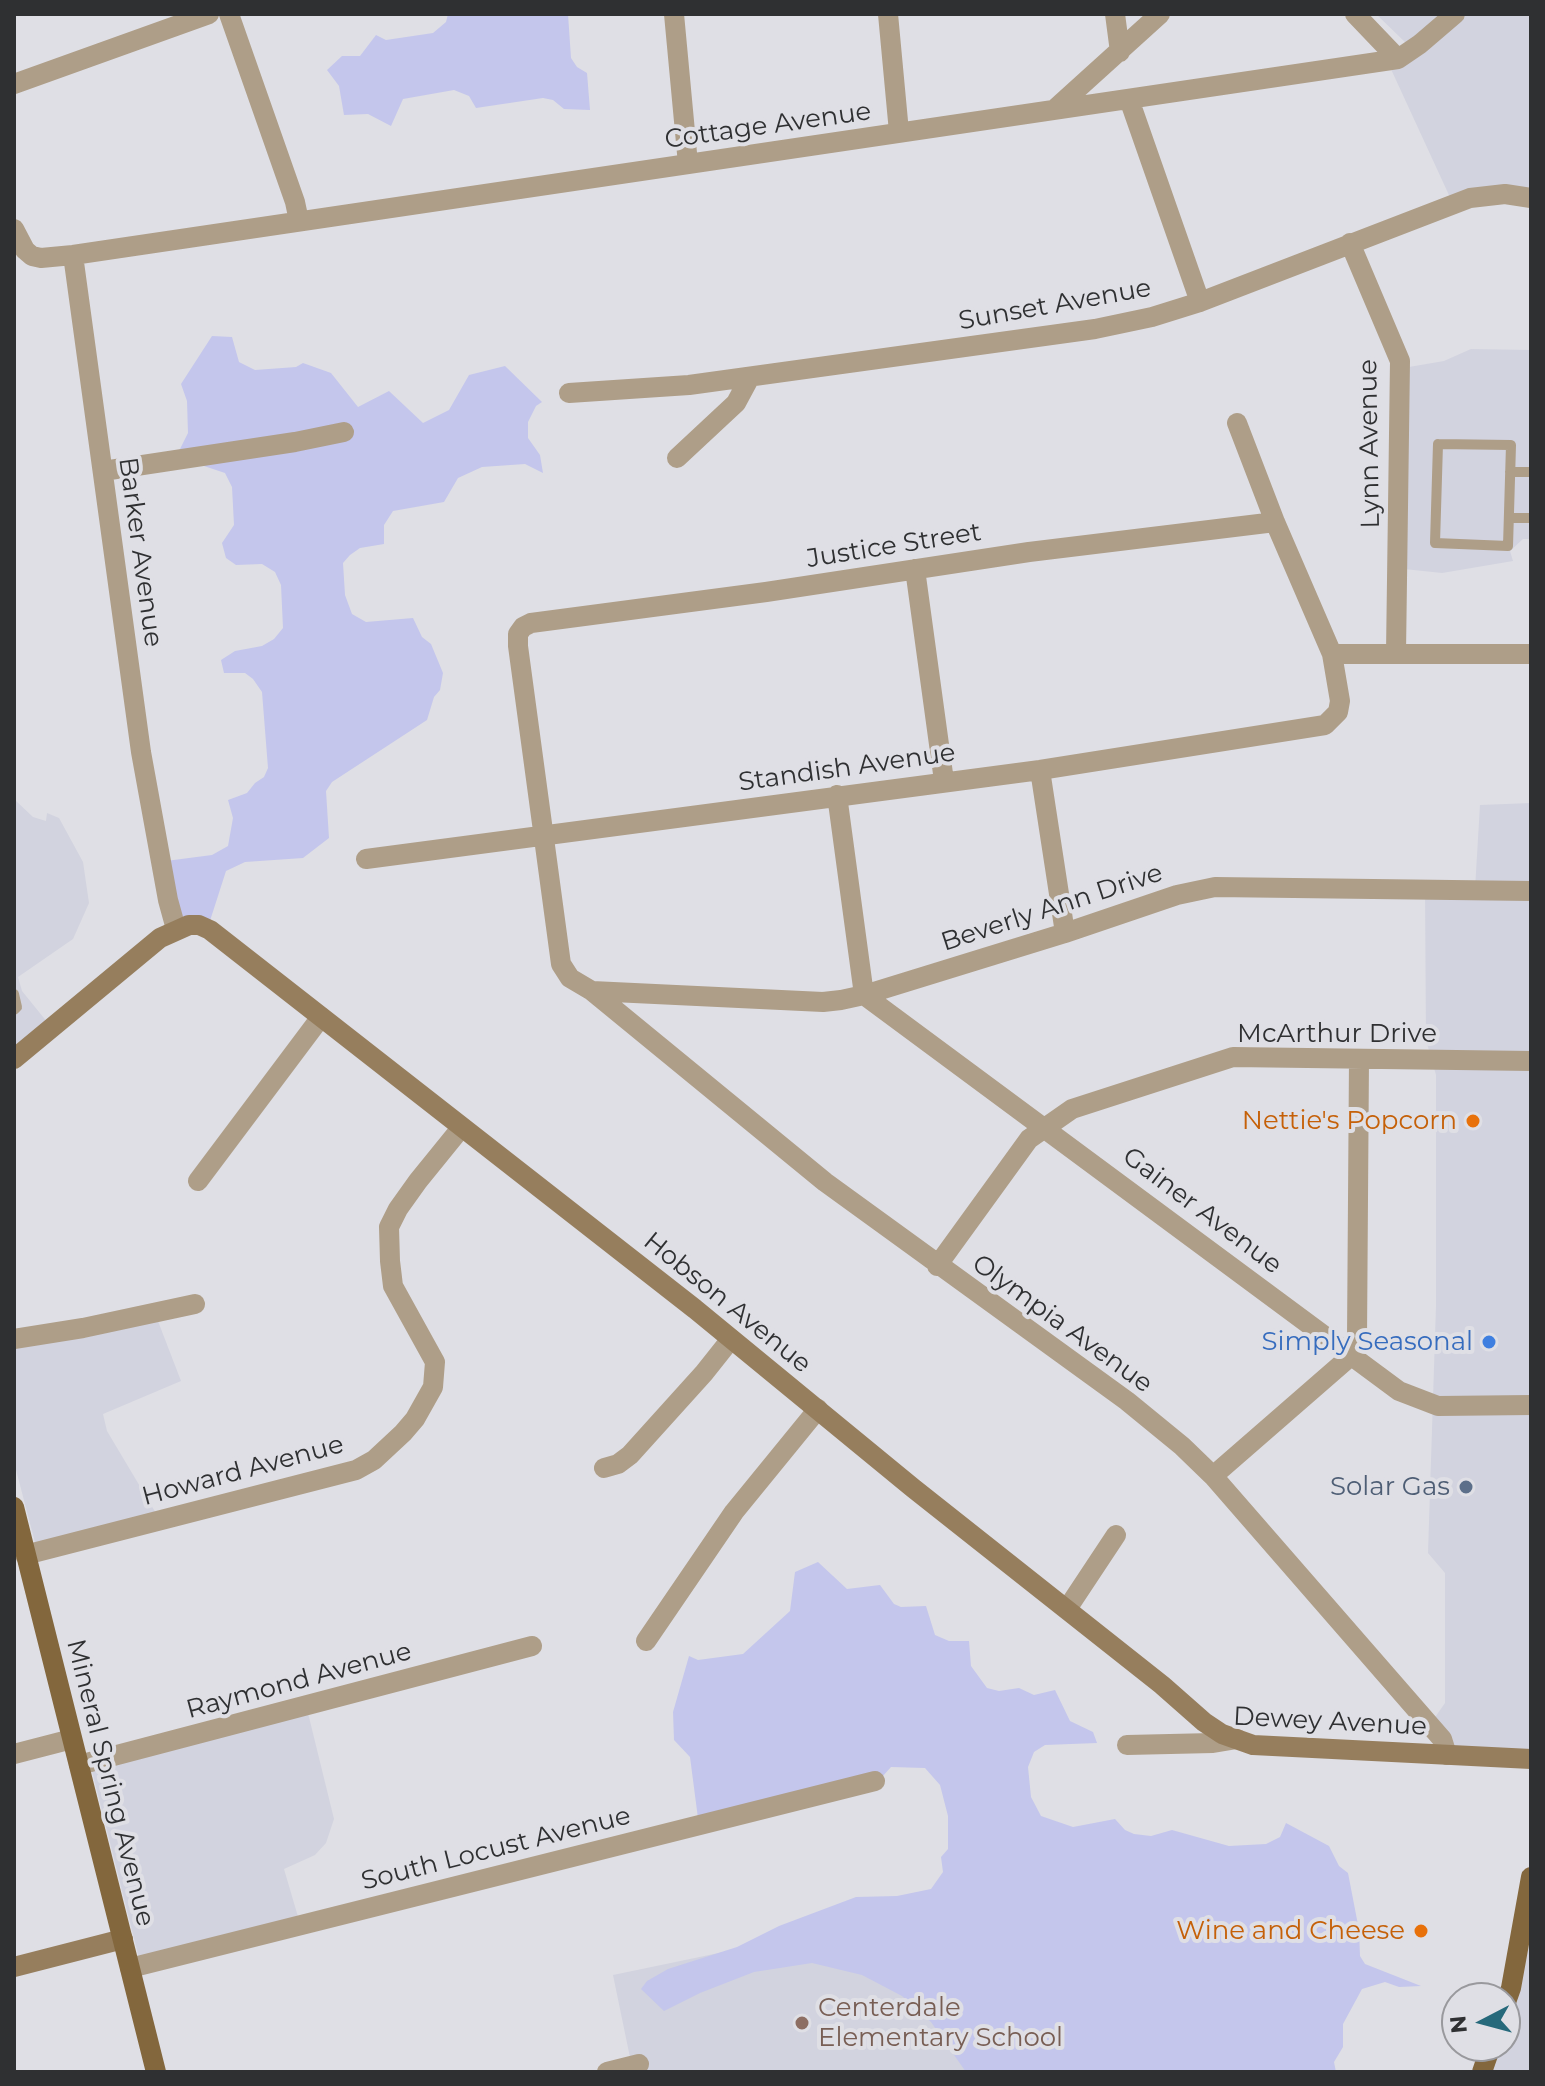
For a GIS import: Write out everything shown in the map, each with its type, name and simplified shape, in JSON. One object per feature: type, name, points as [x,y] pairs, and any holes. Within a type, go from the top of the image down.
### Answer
[{"type":"main road","name":"Mineral Spring Avenue","points":[[14,1507],[20,1542],[156,2072]]},
{"type":"main road","points":[[1512,1982],[1531,1877]]},
{"type":"street","points":[[14,84],[209,14]]},
{"type":"street","points":[[229,14],[299,221]]},
{"type":"street","points":[[674,14],[688,164]]},
{"type":"street","points":[[888,14],[899,132]]},
{"type":"street","points":[[1115,14],[1120,52]]},
{"type":"street","points":[[1055,109],[1160,14]]},
{"type":"street","points":[[1355,14],[1398,59]]},
{"type":"street","name":"Cottage Avenue","points":[[73,255],[1398,59],[1455,14]]},
{"type":"street","points":[[1129,99],[1200,302]]},
{"type":"street","name":"Sunset Avenue","points":[[569,393],[689,385],[1095,329],[1152,317],[1200,302],[1470,198],[1505,194],[1531,198]]},
{"type":"street","points":[[14,229],[25,250],[32,256],[73,255]]},
{"type":"street","name":"Lynn Avenue","points":[[1350,243],[1400,361],[1396,653]]},
{"type":"street","name":"Barker Avenue","points":[[73,255],[141,752],[176,929]]},
{"type":"street","points":[[677,458],[736,403],[750,377]]},
{"type":"street","points":[[1237,423],[1275,522],[1332,654],[1531,654]]},
{"type":"street","points":[[103,471],[344,432]]},
{"type":"street","name":"Justice Street","points":[[523,627],[531,623],[766,592],[1029,552],[1275,522]]},
{"type":"street","points":[[915,569],[944,781]]},
{"type":"street","name":"Olympia Avenue","points":[[523,627],[518,634],[518,646],[561,964],[570,978],[592,991],[825,1182],[1127,1401],[1182,1446],[1213,1476],[1442,1739],[1447,1755]]},
{"type":"street","name":"Standish Avenue","points":[[366,859],[1040,770],[1325,725],[1338,712],[1340,701],[1332,654]]},
{"type":"street","points":[[1040,770],[1065,933]]},
{"type":"street","points":[[837,795],[864,995]]},
{"type":"street","name":"Beverly Ann Drive","points":[[592,991],[823,1002],[864,995],[1177,895],[1215,887],[1531,891]]},
{"type":"street","name":"Hobson Avenue","points":[[176,929],[199,925],[210,930],[731,1339],[1204,1722],[1237,1739]]},
{"type":"street","points":[[14,1059],[139,954],[176,929]]},
{"type":"street","name":"Gainer Avenue","points":[[864,995],[1399,1391],[1438,1406],[1531,1405]]},
{"type":"street","points":[[198,1181],[321,1017]]},
{"type":"street","name":"McArthur Drive","points":[[937,1266],[1029,1139],[1072,1109],[1233,1057],[1531,1061]]},
{"type":"street","points":[[1213,1476],[1352,1355],[1357,1338],[1359,1059]]},
{"type":"street","name":"Howard Avenue","points":[[20,1542],[356,1470],[374,1460],[403,1433],[415,1419],[433,1387],[435,1362],[393,1286],[389,1227],[418,1181],[461,1128]]},
{"type":"street","points":[[14,1339],[195,1304]]},
{"type":"street","points":[[604,1468],[618,1464],[630,1455],[731,1339]]},
{"type":"street","points":[[646,1641],[734,1512],[818,1409]]},
{"type":"street","points":[[1067,1609],[1116,1535]]},
{"type":"street","name":"Raymond Avenue","points":[[79,1765],[532,1646]]},
{"type":"street","points":[[14,1754],[72,1739]]},
{"type":"street","name":"Dewey Avenue","points":[[1127,1745],[1213,1743],[1237,1739],[1253,1745],[1531,1759]]},
{"type":"street","name":"South Locust Avenue","points":[[130,1968],[875,1781]]},
{"type":"street","points":[[14,1967],[123,1939]]},
{"type":"street","points":[[607,2072],[639,2064]]},
{"type":"lane","points":[[1438,444],[1511,445],[1510,472],[1508,546],[1435,543],[1438,444]]},
{"type":"lane","points":[[1510,472],[1531,472]]},
{"type":"lane","points":[[1509,518],[1531,518]]},
{"type":"lane","points":[[14,994],[17,1007],[14,1010]]},
{"type":"shaded area","points":[[448,14],[568,14],[571,58],[577,67],[587,73],[590,110],[564,109],[553,100],[543,98],[476,108],[469,96],[454,90],[403,99],[391,126],[368,114],[344,115],[339,86],[327,70],[342,56],[360,56],[376,35],[386,40],[433,33],[446,22]]},
{"type":"shaded area","points":[[1376,14],[1443,14],[1406,43]]},
{"type":"shaded area","points":[[1462,14],[1531,14],[1531,199],[1454,206],[1390,67]]},
{"type":"shaded area","points":[[212,336],[232,337],[239,362],[255,370],[296,367],[303,363],[331,373],[358,407],[389,391],[423,423],[449,410],[469,375],[505,366],[542,402],[536,406],[528,422],[528,438],[540,455],[543,473],[525,464],[482,467],[458,478],[444,502],[393,511],[384,525],[384,544],[360,548],[343,563],[345,595],[352,614],[366,622],[413,618],[422,637],[431,644],[443,673],[440,690],[434,697],[427,720],[332,782],[326,791],[329,838],[303,858],[245,862],[226,871],[208,927],[185,927],[166,861],[212,855],[228,846],[233,818],[228,800],[247,793],[264,777],[268,768],[262,692],[245,673],[224,673],[221,660],[235,651],[262,646],[274,639],[283,628],[281,585],[275,572],[262,564],[236,565],[226,558],[222,543],[234,525],[232,487],[225,473],[198,464],[162,463],[180,449],[188,433],[187,401],[181,384]]},
{"type":"shaded area","points":[[1471,349],[1531,350],[1531,539],[1523,539],[1510,551],[1513,561],[1442,573],[1404,569],[1403,368],[1444,361]]},
{"type":"shaded area","points":[[14,799],[33,817],[46,821],[47,813],[59,818],[83,862],[89,903],[73,939],[18,977],[22,991],[52,1028],[14,1066]]},
{"type":"shaded area","points":[[1531,803],[1531,1759],[1454,1754],[1431,1723],[1445,1703],[1445,1573],[1428,1553],[1436,1306],[1436,1075],[1426,1040],[1425,887],[1475,889],[1480,805]]},
{"type":"shaded area","points":[[156,1316],[181,1381],[103,1414],[107,1431],[163,1525],[38,1554],[14,1462],[14,1342]]},
{"type":"shaded area","points":[[818,1562],[847,1589],[880,1585],[894,1604],[901,1607],[926,1606],[935,1635],[949,1641],[969,1641],[971,1666],[987,1688],[999,1691],[1019,1688],[1034,1695],[1055,1690],[1070,1721],[1093,1732],[1097,1743],[1045,1745],[1034,1752],[1028,1767],[1031,1797],[1041,1816],[1073,1827],[1115,1819],[1125,1830],[1134,1834],[1151,1836],[1172,1830],[1229,1846],[1266,1844],[1280,1837],[1286,1823],[1329,1846],[1339,1866],[1348,1873],[1359,1930],[1360,1956],[1365,1964],[1421,1986],[1399,1987],[1385,1982],[1362,1989],[1343,2024],[1343,2047],[1334,2062],[1336,2072],[966,2072],[931,2022],[902,1996],[862,1975],[812,1963],[754,1972],[664,2011],[641,1989],[647,1981],[668,1969],[737,1947],[779,1926],[856,1897],[897,1896],[931,1889],[943,1872],[941,1857],[948,1849],[948,1816],[940,1785],[925,1768],[891,1767],[873,1787],[699,1826],[690,1757],[674,1740],[673,1712],[689,1656],[698,1660],[743,1654],[790,1611],[795,1572]]},
{"type":"shaded area","points":[[307,1709],[334,1819],[326,1843],[315,1855],[284,1869],[301,1927],[141,1966],[91,1767]]},
{"type":"shaded area","name":"Centerdale Elementary School","points":[[911,1913],[1012,2072],[633,2072],[613,1975]]},
{"type":"shaded area","points":[[1531,1919],[1531,2072],[1492,2072],[1495,2062],[1521,2062],[1521,1982],[1516,1982]]},
{"type":"place","name":"Nettie's Popcorn","points":[[1473,1121]]},
{"type":"place","name":"Simply Seasonal","points":[[1489,1342]]},
{"type":"place","name":"Solar Gas","points":[[1466,1487]]},
{"type":"place","name":"Wine and Cheese","points":[[1421,1931]]},
{"type":"place","name":"Centerdale Elementary School","points":[[802,2023]]}]
